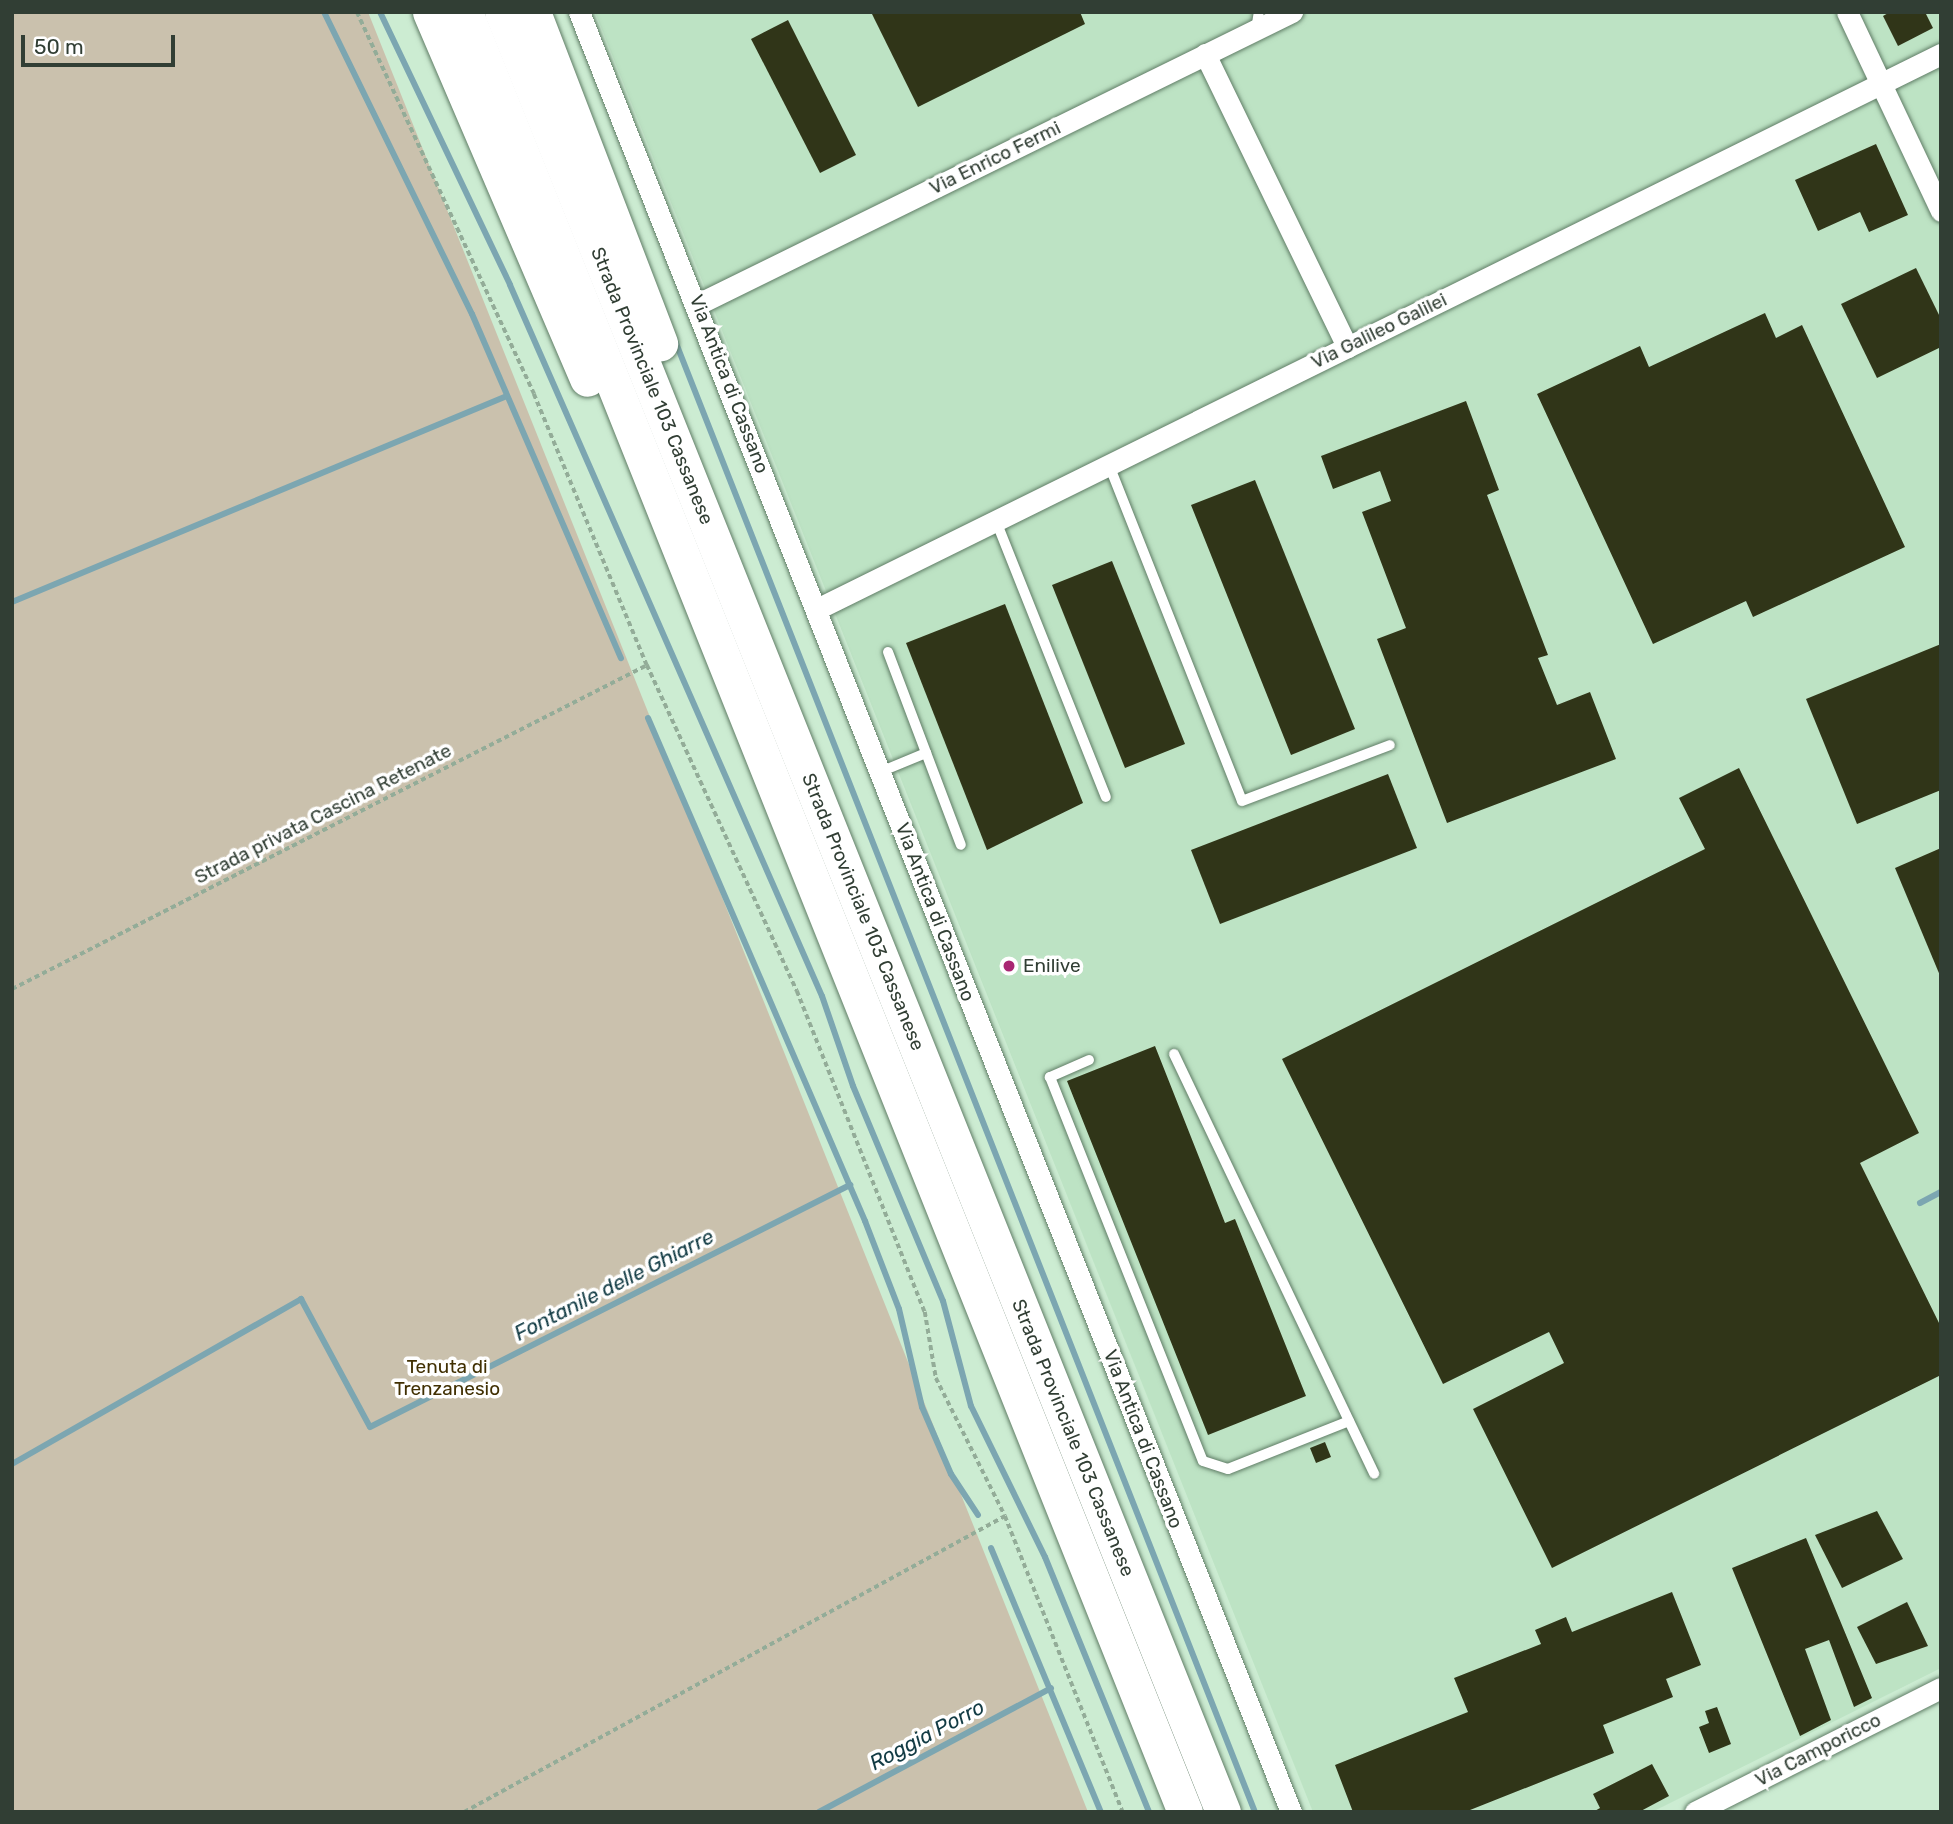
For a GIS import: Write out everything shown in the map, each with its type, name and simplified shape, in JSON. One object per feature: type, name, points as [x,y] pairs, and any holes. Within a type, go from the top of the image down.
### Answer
[{"type":"highway","points":[[430,12],[698,638],[833,929]]},
{"type":"highway","name":"Strada Provinciale 103 Cassanese","points":[[465,12],[1185,1812]]},
{"type":"highway","name":"Strada Provinciale 103 Cassanese","points":[[502,12],[1223,1812]]},
{"type":"highway","points":[[533,12],[799,715],[842,861]]},
{"type":"street","name":"Via Antica di Cassano","points":[[579,12],[698,304],[1291,1812]]},
{"type":"street","name":"Via Enrico Fermi","points":[[698,304],[1205,54],[1258,21],[1292,12]]},
{"type":"street","points":[[1847,12],[1941,211]]},
{"type":"street","points":[[1205,54],[1347,347]]},
{"type":"street","name":"Via Galileo Galilei","points":[[817,609],[1941,54]]},
{"type":"street","name":"Via Camporicco","points":[[1695,1812],[1941,1688]]},
{"type":"lane","points":[[1109,464],[1242,802],[1390,745]]},
{"type":"lane","points":[[996,521],[1106,797]]},
{"type":"lane","points":[[888,652],[961,845]]},
{"type":"lane","points":[[880,772],[926,752]]},
{"type":"lane","points":[[1174,1054],[1374,1474]]},
{"type":"lane","points":[[1089,1060],[1050,1077],[1203,1461],[1228,1469],[1349,1421]]},
{"type":"path","points":[[357,12],[534,394],[647,665],[797,991],[925,1312],[940,1389],[1005,1516],[1123,1812]]},
{"type":"path","name":"Strada privata Cascina Retenate","points":[[12,989],[647,665]]},
{"type":"path","points":[[464,1812],[1005,1516]]},
{"type":"shaded area","points":[[595,12],[1941,12],[1941,1668],[1652,1812],[1313,1812]]},
{"type":"green space","name":"Tenuta di Trenzanesio","points":[[12,12],[368,12],[1088,1812],[12,1812]]},
{"type":"building","points":[[871,12],[1080,12],[1085,24],[918,107]]},
{"type":"building","points":[[1890,12],[1925,12],[1933,28],[1898,46],[1883,16]]},
{"type":"building","points":[[788,20],[856,155],[820,173],[751,39]]},
{"type":"building","points":[[1876,144],[1908,215],[1869,232],[1860,212],[1818,231],[1795,180]]},
{"type":"building","points":[[1916,268],[1941,319],[1941,347],[1877,378],[1841,304]]},
{"type":"building","points":[[1765,313],[1776,338],[1802,325],[1905,547],[1753,617],[1746,601],[1653,644],[1537,394],[1640,346],[1649,367]]},
{"type":"building","points":[[1466,401],[1499,490],[1487,495],[1548,655],[1538,658],[1557,705],[1590,692],[1616,759],[1447,823],[1377,639],[1406,628],[1362,512],[1391,501],[1380,471],[1333,489],[1321,456]]},
{"type":"building","points":[[1255,480],[1355,729],[1291,755],[1191,505]]},
{"type":"building","points":[[1112,561],[1185,744],[1125,768],[1052,585]]},
{"type":"building","points":[[1005,604],[1083,803],[987,850],[906,643]]},
{"type":"building","points":[[1941,644],[1941,790],[1857,824],[1806,699]]},
{"type":"building","points":[[1739,768],[1919,1133],[1860,1163],[1941,1327],[1941,1375],[1552,1568],[1473,1409],[1564,1363],[1549,1332],[1443,1384],[1282,1059],[1705,849],[1679,798]]},
{"type":"building","points":[[1388,774],[1417,848],[1220,924],[1191,850]]},
{"type":"building","points":[[1941,848],[1941,978],[1895,868]]},
{"type":"building","points":[[1155,1046],[1225,1223],[1235,1219],[1306,1396],[1208,1435],[1067,1081]]},
{"type":"building","points":[[1325,1442],[1331,1457],[1316,1463],[1310,1448]]},
{"type":"building","points":[[1877,1511],[1903,1559],[1842,1588],[1815,1535]]},
{"type":"building","points":[[1806,1538],[1872,1698],[1854,1707],[1829,1640],[1805,1649],[1831,1720],[1800,1736],[1732,1568]]},
{"type":"building","points":[[1672,1592],[1701,1665],[1666,1679],[1673,1697],[1603,1725],[1614,1753],[1465,1812],[1353,1812],[1335,1765],[1468,1712],[1454,1678],[1541,1644],[1535,1630],[1566,1617],[1572,1632]]},
{"type":"building","points":[[1907,1602],[1928,1646],[1876,1664],[1857,1627]]},
{"type":"building","points":[[1717,1707],[1731,1744],[1709,1753],[1699,1727],[1709,1723],[1705,1711]]},
{"type":"building","points":[[1652,1764],[1669,1796],[1639,1812],[1593,1812],[1600,1808],[1593,1794]]},
{"type":"waterway","points":[[324,12],[472,314],[621,658]]},
{"type":"waterway","points":[[380,12],[510,285],[822,996],[853,1086],[943,1301],[971,1406],[1045,1557],[1149,1812]]},
{"type":"waterway","points":[[674,338],[1255,1812]]},
{"type":"waterway","points":[[12,602],[507,396]]},
{"type":"waterway","points":[[648,718],[865,1221],[899,1309],[922,1407],[951,1474],[978,1515]]},
{"type":"waterway","name":"Fontanile delle Ghiarre","points":[[12,1464],[301,1299],[370,1427],[850,1185]]},
{"type":"waterway","name":"Roggia Porro","points":[[1920,1203],[1941,1192]]},
{"type":"waterway","points":[[991,1548],[1101,1812]]},
{"type":"waterway","name":"Roggia Porro","points":[[819,1812],[1051,1688]]},
{"type":"place","name":"Enilive","points":[[1009,966]]}]
